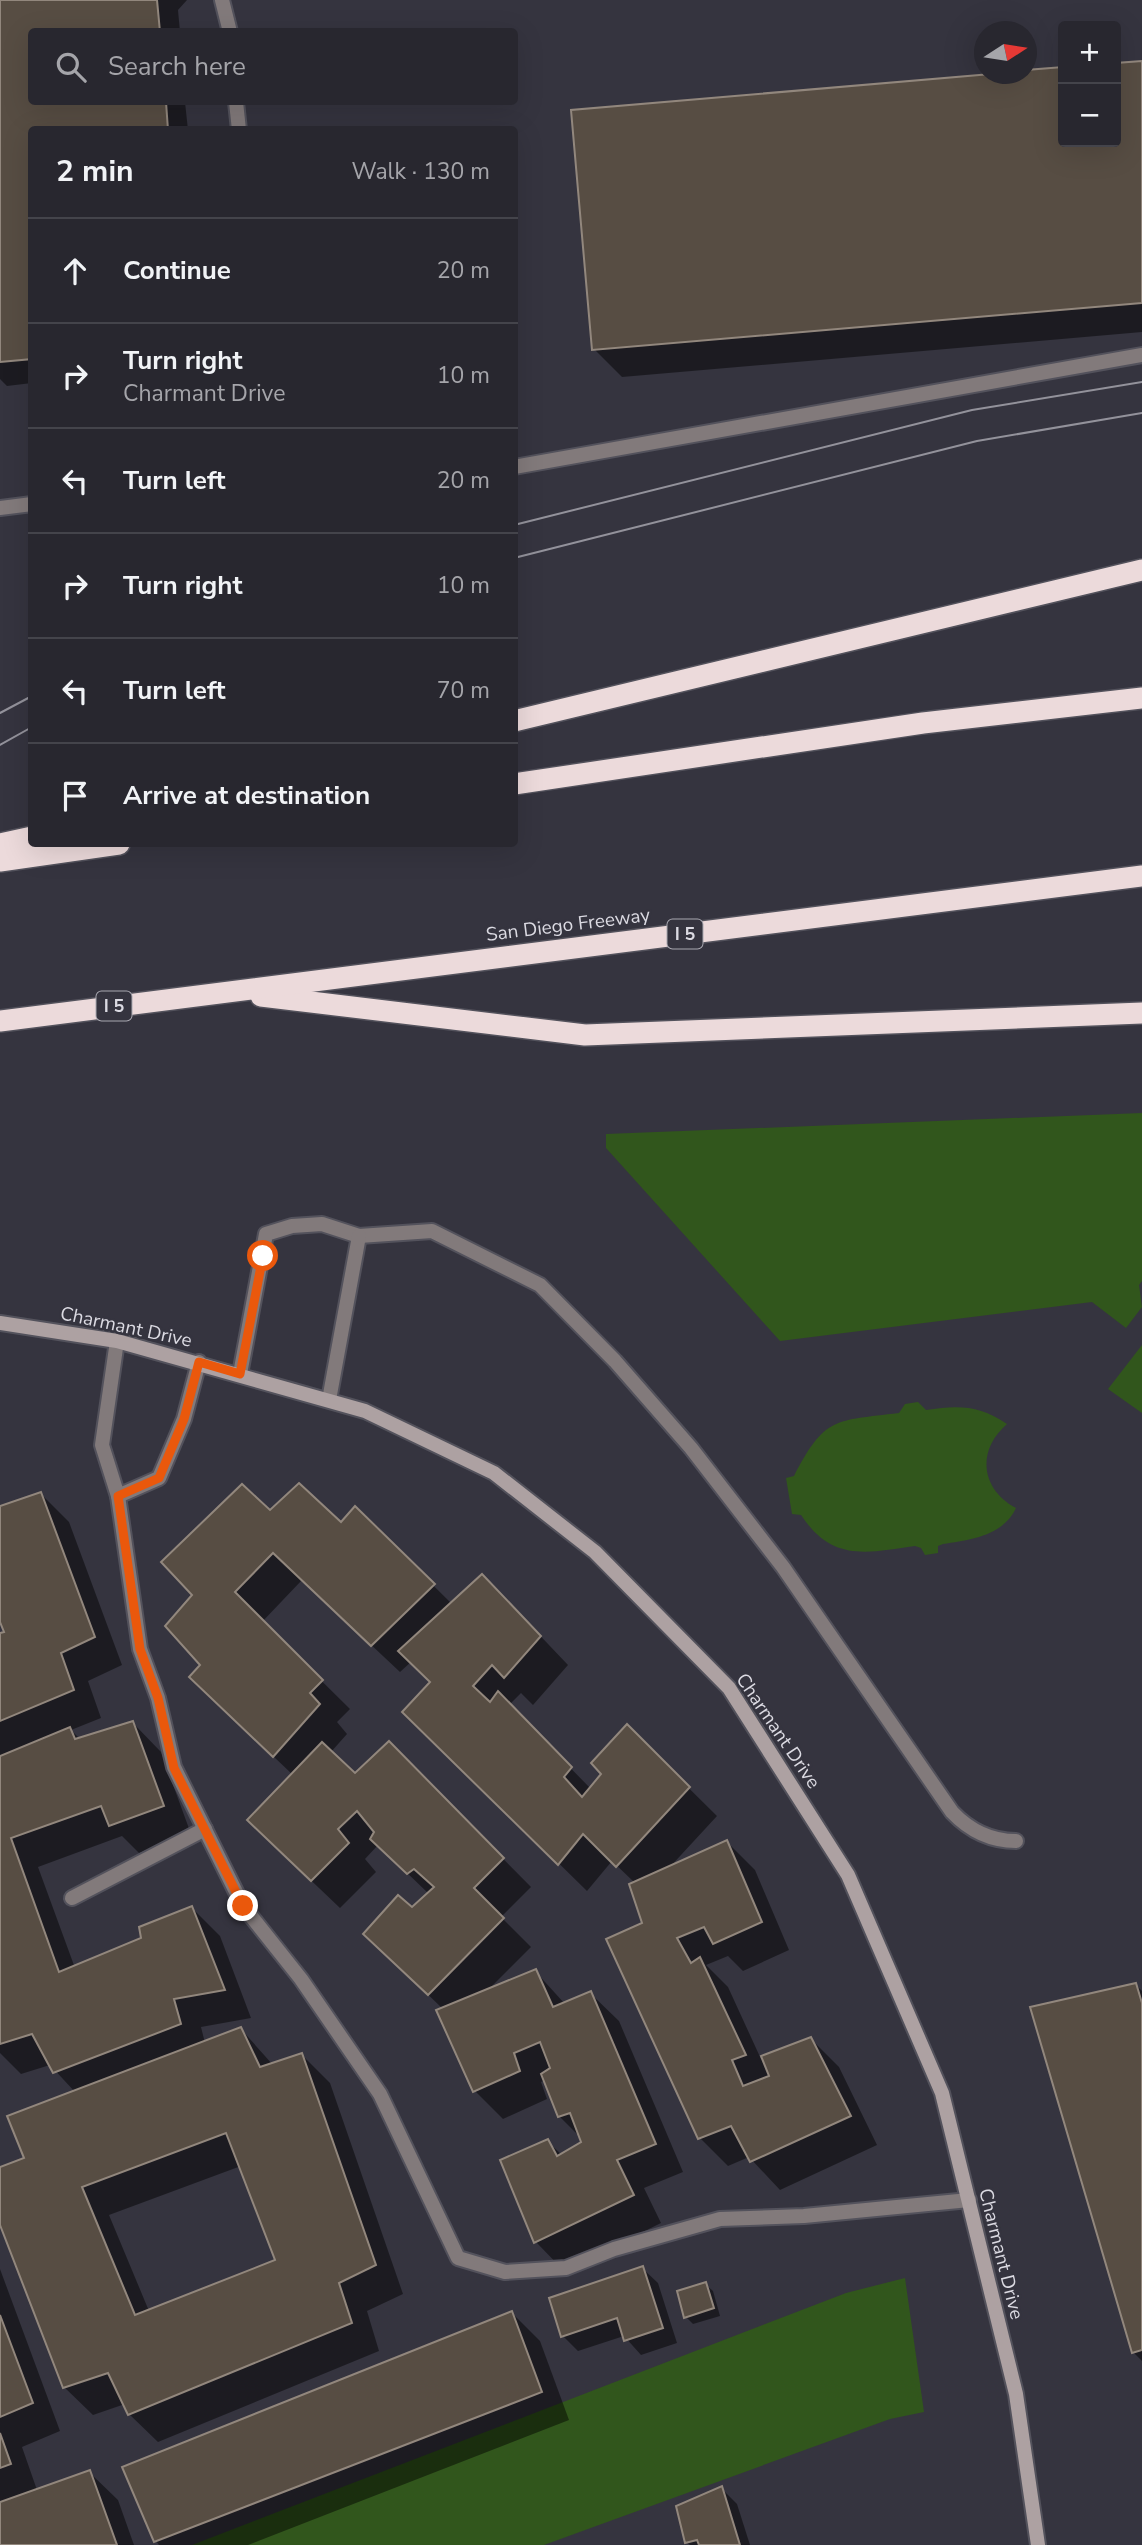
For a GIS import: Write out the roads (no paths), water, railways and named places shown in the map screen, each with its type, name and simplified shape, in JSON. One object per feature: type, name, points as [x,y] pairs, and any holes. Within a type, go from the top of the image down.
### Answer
[{"type":"highway","points":[[518,720],[1142,570]]},
{"type":"highway","points":[[518,784],[923,723],[1142,698]]},
{"type":"highway","points":[[0,844],[28,838]]},
{"type":"highway","points":[[0,861],[98,847]]},
{"type":"highway","name":"San Diego Freeway","points":[[0,1021],[1142,876]]},
{"type":"highway","points":[[227,992],[585,1035],[1142,1013]]},
{"type":"street","name":"Charmant Drive","points":[[0,1323],[117,1341],[365,1410],[494,1473],[596,1552],[729,1688],[848,1875],[942,2093],[1016,2394],[1038,2545]]},
{"type":"lane","points":[[222,0],[229,28]]},
{"type":"lane","points":[[236,105],[239,126]]},
{"type":"lane","points":[[518,466],[1142,355]]},
{"type":"lane","points":[[0,508],[28,504]]},
{"type":"lane","points":[[240,1374],[266,1234],[292,1226],[322,1224],[359,1236],[432,1231],[540,1285],[615,1361],[691,1448],[783,1567],[952,1812],[975,1832],[993,1839],[1016,1841]]},
{"type":"lane","points":[[329,1400],[359,1236]]},
{"type":"lane","points":[[117,1341],[102,1446],[118,1496],[140,1649],[158,1698],[174,1768],[243,1906],[301,1979],[380,2094],[458,2258],[505,2272],[566,2268],[614,2249],[720,2219],[804,2216],[968,2200]]},
{"type":"lane","points":[[118,1496],[159,1478],[184,1419],[199,1362]]},
{"type":"lane","points":[[72,1898],[205,1829]]},
{"type":"tram line","points":[[518,524],[972,410],[1142,382]]},
{"type":"tram line","points":[[518,557],[977,441],[1142,413]]},
{"type":"tram line","points":[[0,713],[28,698]]},
{"type":"tram line","points":[[0,745],[28,729]]}]
